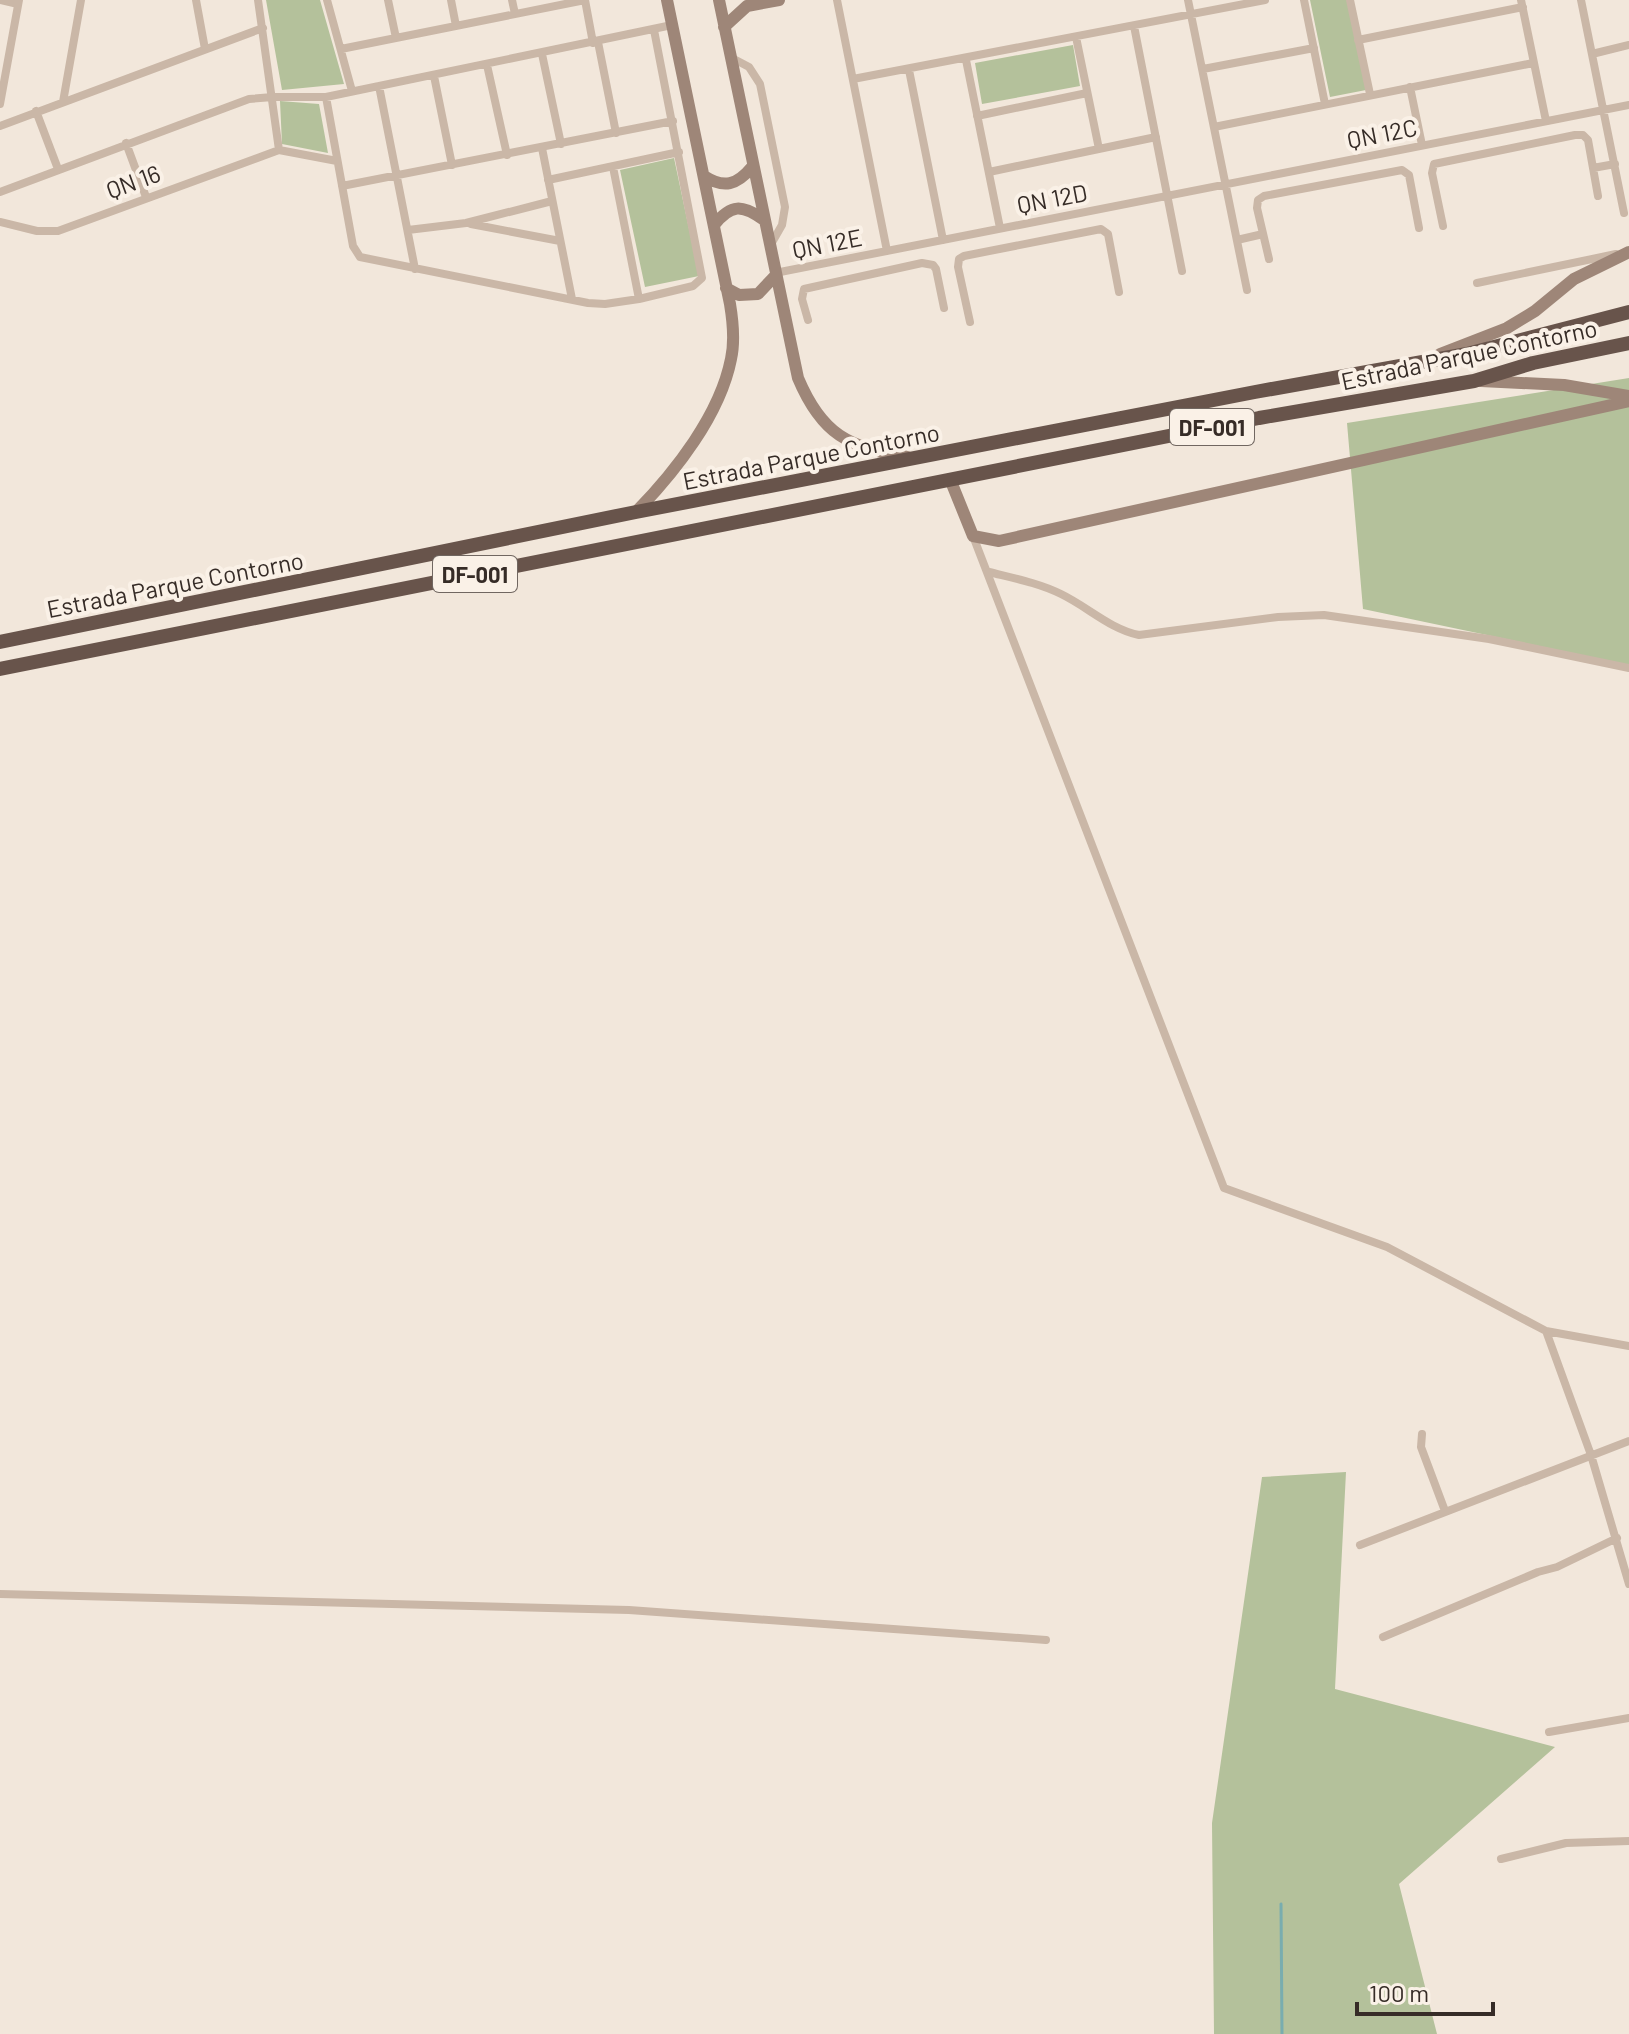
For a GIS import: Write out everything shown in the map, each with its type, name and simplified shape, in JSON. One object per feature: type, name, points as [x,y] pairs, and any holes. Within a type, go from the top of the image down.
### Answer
[{"type":"highway","name":"Estrada Parque Contorno","points":[[0,642],[636,512],[1467,354],[1629,312]]},
{"type":"highway","name":"Estrada Parque Contorno","points":[[0,670],[1259,418],[1474,381],[1533,363],[1629,343]]},
{"type":"highway","points":[[1255,392],[1267,393],[1276,400],[1271,410],[1259,418]]},
{"type":"highway","points":[[594,522],[593,536],[600,549]]},
{"type":"main road","points":[[636,512],[683,458],[723,385],[734,340],[708,194],[667,0]]},
{"type":"main road","points":[[719,0],[798,378],[810,407],[844,440],[874,451],[914,459]]},
{"type":"main road","points":[[724,27],[747,6],[779,0]]},
{"type":"main road","points":[[704,176],[715,183],[733,183],[742,179],[752,167]]},
{"type":"main road","points":[[714,225],[728,210],[735,208],[753,212],[764,220]]},
{"type":"main road","points":[[1413,364],[1507,328],[1535,311],[1574,279],[1629,252]]},
{"type":"main road","points":[[726,288],[739,295],[758,294],[775,274]]},
{"type":"main road","points":[[1474,381],[1564,385],[1629,399]]},
{"type":"main road","points":[[950,479],[973,536],[999,541],[1629,399]]},
{"type":"street","points":[[0,0],[18,2],[0,104]]},
{"type":"street","points":[[63,102],[81,0]]},
{"type":"street","points":[[196,0],[205,49]]},
{"type":"street","points":[[258,0],[279,150],[337,161]]},
{"type":"street","points":[[327,0],[352,91]]},
{"type":"street","points":[[388,0],[396,38]]},
{"type":"street","points":[[451,0],[456,26]]},
{"type":"street","points":[[512,0],[515,14]]},
{"type":"street","points":[[341,49],[585,0],[616,133]]},
{"type":"street","points":[[837,0],[887,251]]},
{"type":"street","points":[[1188,0],[1247,290]]},
{"type":"street","points":[[853,79],[966,60],[1265,0]]},
{"type":"street","points":[[1304,0],[1325,104]]},
{"type":"street","points":[[1350,0],[1370,94]]},
{"type":"street","points":[[1581,0],[1624,213]]},
{"type":"street","points":[[1358,40],[1522,4],[1546,121]]},
{"type":"street","points":[[0,192],[249,99],[326,97],[672,25]]},
{"type":"street","points":[[1134,26],[1182,271]]},
{"type":"street","points":[[0,126],[263,28]]},
{"type":"street","points":[[326,97],[355,252],[367,260],[605,304],[639,299],[693,286],[702,278],[654,30]]},
{"type":"street","points":[[1076,37],[1099,149]]},
{"type":"street","points":[[1592,54],[1629,45]]},
{"type":"street","points":[[1203,69],[1314,48]]},
{"type":"street","points":[[542,54],[561,144]]},
{"type":"street","points":[[729,57],[749,67],[760,84],[785,207],[782,225],[769,247]]},
{"type":"street","points":[[966,60],[1000,228]]},
{"type":"street","points":[[1214,127],[1533,63]]},
{"type":"street","points":[[487,65],[507,155]]},
{"type":"street","points":[[909,70],[943,240]]},
{"type":"street","points":[[434,76],[452,165]]},
{"type":"street","points":[[379,86],[415,269]]},
{"type":"street","points":[[1410,87],[1422,145]]},
{"type":"street","points":[[977,116],[1087,93]]},
{"type":"street","name":"QN 12C","points":[[1225,184],[1629,105]]},
{"type":"street","points":[[36,111],[58,169]]},
{"type":"street","points":[[342,186],[673,121]]},
{"type":"street","points":[[1443,226],[1432,173],[1434,164],[1580,134],[1588,140],[1598,196]]},
{"type":"street","points":[[989,172],[1156,137]]},
{"type":"street","points":[[126,143],[146,197]]},
{"type":"street","points":[[542,148],[572,299]]},
{"type":"street","name":"QN 16","points":[[0,222],[50,232],[279,150]]},
{"type":"street","points":[[548,180],[679,152]]},
{"type":"street","points":[[1593,168],[1615,164]]},
{"type":"street","points":[[613,167],[639,299]]},
{"type":"street","points":[[1269,259],[1257,208],[1261,198],[1402,170],[1409,175],[1419,228]]},
{"type":"street","name":"QN 12D","points":[[887,251],[1225,184]]},
{"type":"street","points":[[688,198],[708,194]]},
{"type":"street","points":[[408,230],[466,223],[552,201]]},
{"type":"street","points":[[466,223],[560,241]]},
{"type":"street","points":[[1028,224],[1032,243]]},
{"type":"street","points":[[970,322],[958,273],[959,259],[964,256],[1105,230],[1119,292]]},
{"type":"street","points":[[1237,240],[1263,234]]},
{"type":"street","name":"QN 12E","points":[[775,274],[887,251]]},
{"type":"street","points":[[1477,283],[1629,252]]},
{"type":"street","points":[[866,257],[870,274]]},
{"type":"street","points":[[808,320],[802,299],[804,289],[922,263],[933,265],[944,308]]},
{"type":"street","points":[[973,536],[1224,1188],[1387,1247],[1546,1331],[1629,1346]]},
{"type":"street","points":[[989,572],[1061,594],[1124,632],[1139,635],[1278,617],[1324,615],[1489,639],[1629,668]]},
{"type":"street","points":[[1546,1331],[1591,1455],[1629,1584]]},
{"type":"street","points":[[1422,1434],[1421,1447],[1445,1511]]},
{"type":"street","points":[[1360,1545],[1629,1441]]},
{"type":"street","points":[[1383,1637],[1538,1572],[1557,1567],[1617,1538]]},
{"type":"street","points":[[0,1594],[629,1610],[1046,1640]]},
{"type":"street","points":[[1549,1732],[1629,1718]]},
{"type":"street","points":[[1501,1859],[1566,1843],[1629,1841]]},
{"type":"green space","points":[[266,0],[320,0],[344,84],[282,90]]},
{"type":"green space","points":[[1310,0],[1348,0],[1366,90],[1330,97]]},
{"type":"green space","points":[[1073,45],[1080,86],[982,104],[975,63]]},
{"type":"green space","points":[[280,101],[319,104],[328,153],[282,144]]},
{"type":"green space","points":[[674,158],[699,276],[645,287],[620,170]]},
{"type":"green space","points":[[1629,378],[1629,665],[1363,609],[1347,423]]},
{"type":"green space","points":[[1346,1472],[1335,1689],[1555,1747],[1399,1884],[1437,2034],[1214,2034],[1212,1823],[1262,1477]]},
{"type":"waterway","points":[[1281,1904],[1282,2034]]}]
